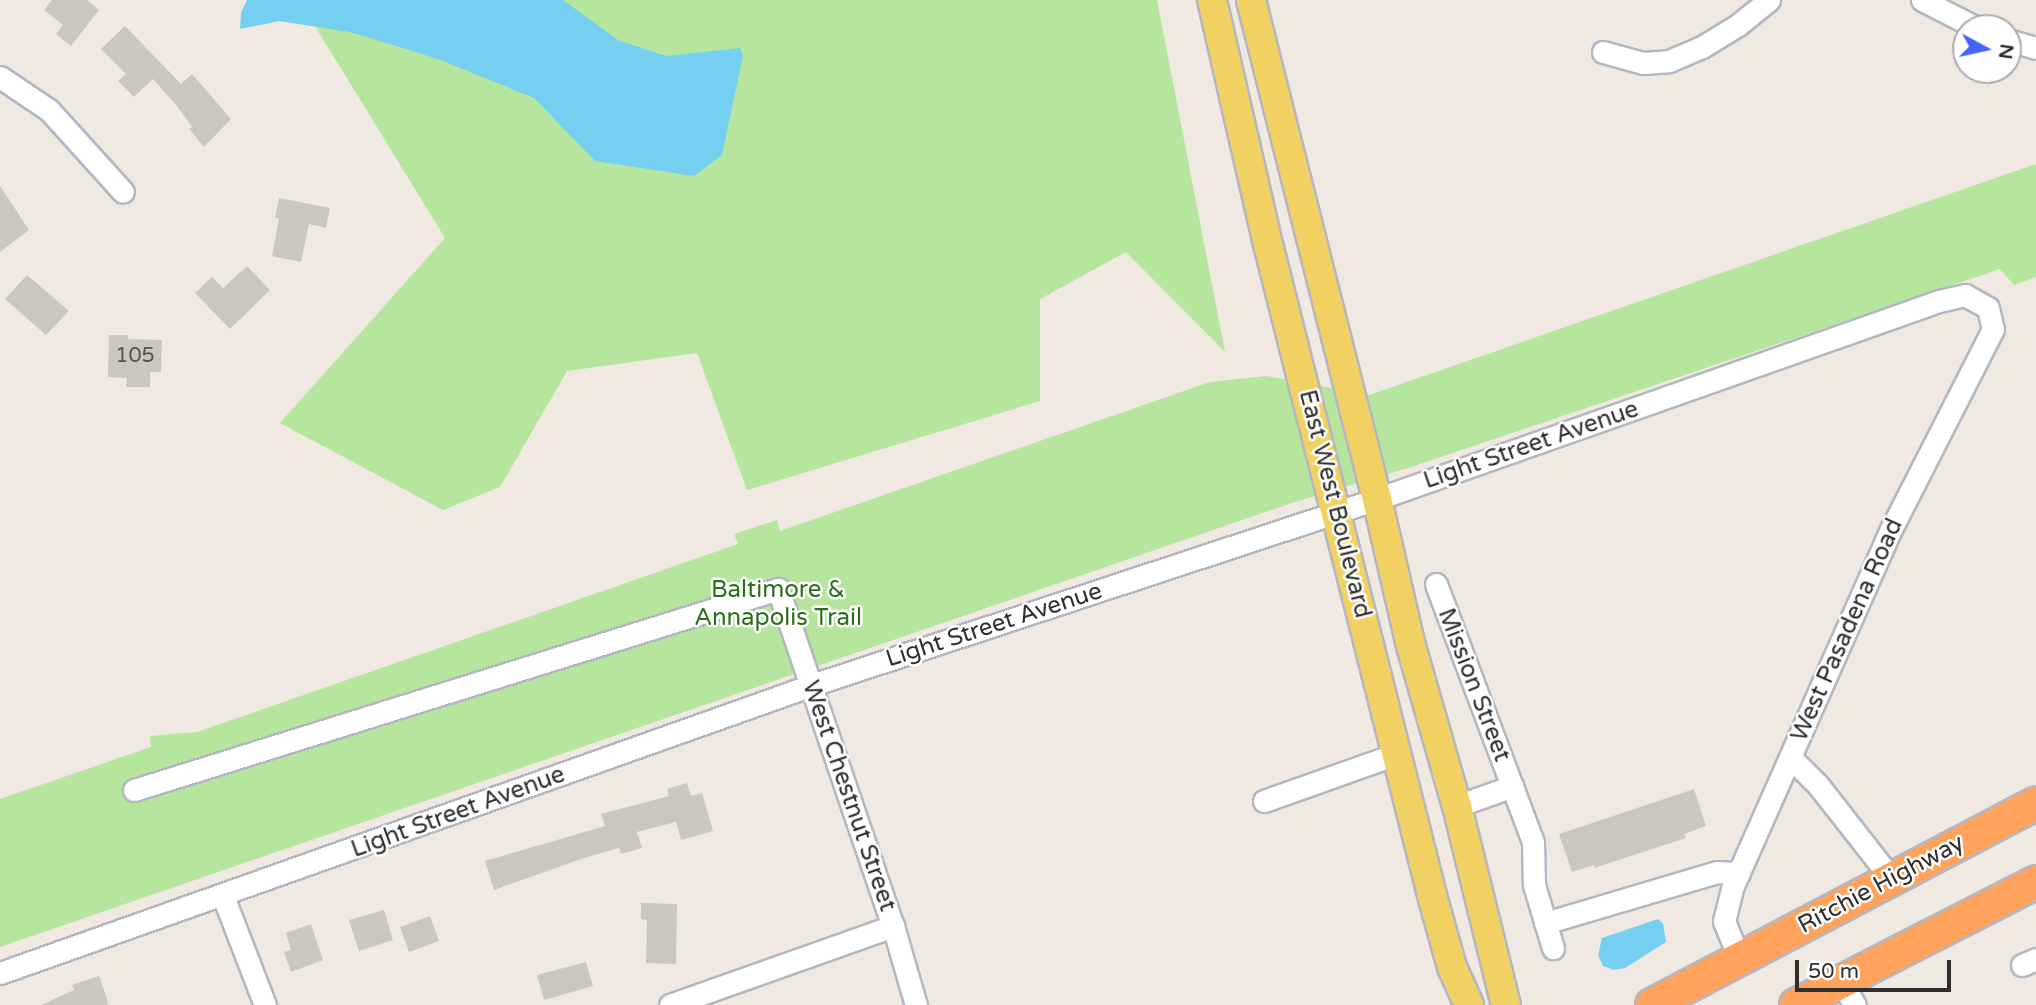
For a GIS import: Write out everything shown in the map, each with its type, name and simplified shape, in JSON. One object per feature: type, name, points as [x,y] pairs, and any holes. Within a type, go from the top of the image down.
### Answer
[{"type":"highway","name":"Ritchie Highway","points":[[1652,1005],[2036,803]]},
{"type":"highway","points":[[1796,1005],[1848,993],[2036,882]]},
{"type":"main road","name":"East West Boulevard","points":[[1212,0],[1335,513],[1399,753],[1433,899],[1452,967],[1469,1005]]},
{"type":"main road","name":"East West Boulevard","points":[[1251,0],[1377,499],[1411,646],[1457,806],[1506,1005]]},
{"type":"street","points":[[1603,52],[1643,63],[1669,61],[1720,36],[1769,0]]},
{"type":"street","points":[[1922,0],[1952,15]]},
{"type":"street","points":[[0,77],[49,110],[123,192]]},
{"type":"street","name":"Light Street Avenue","points":[[0,973],[811,685],[1377,499],[1939,301],[1965,295],[1987,308]]},
{"type":"street","name":"West Pasadena Road","points":[[1739,958],[1724,921],[1739,873],[1891,529],[1993,329],[1987,308]]},
{"type":"street","name":"Mission Street","points":[[1436,584],[1533,842],[1534,885],[1553,948]]},
{"type":"street","name":"West Chestnut Street","points":[[134,790],[778,589],[893,926],[916,1005]]},
{"type":"street","points":[[1264,801],[1399,753]]},
{"type":"street","points":[[1790,757],[1818,785],[1891,878]]},
{"type":"street","name":"Mission Street","points":[[1457,806],[1513,786]]},
{"type":"street","points":[[1545,923],[1717,872],[1739,873]]},
{"type":"street","points":[[223,896],[265,1005]]},
{"type":"street","points":[[670,1005],[893,926]]},
{"type":"green space","points":[[299,0],[1157,0],[1225,352],[1126,252],[1040,299],[1040,401],[747,490],[697,353],[567,371],[500,487],[443,510],[280,423],[445,238]]},
{"type":"green space","name":"Baltimore & Annapolis Trail","points":[[2036,164],[2036,277],[2014,285],[2000,269],[1414,466],[1289,504],[0,947],[0,799],[151,747],[150,736],[197,732],[738,544],[734,534],[777,520],[780,531],[1210,382],[1267,376],[1369,395]]},
{"type":"water","points":[[247,0],[563,0],[618,40],[666,56],[740,48],[743,56],[722,155],[694,176],[595,161],[534,98],[438,59],[350,32],[279,21],[240,29],[241,13]]},
{"type":"water","points":[[1658,919],[1663,924],[1666,942],[1625,968],[1614,970],[1603,966],[1598,955],[1602,938]]},
{"type":"building","points":[[52,0],[87,0],[99,10],[71,46],[56,34],[63,25],[44,10]]},
{"type":"building","points":[[125,26],[181,84],[192,74],[231,119],[204,147],[189,129],[192,127],[177,106],[153,79],[134,97],[118,81],[126,74],[101,49]]},
{"type":"building","points":[[0,186],[29,230],[0,252]]},
{"type":"building","points":[[279,198],[330,208],[326,228],[309,224],[301,262],[272,256],[279,218],[275,218]]},
{"type":"building","points":[[247,266],[270,290],[230,329],[195,293],[212,277],[223,288]]},
{"type":"building","points":[[27,275],[69,311],[46,335],[5,299]]},
{"type":"building","points":[[109,335],[128,335],[128,339],[162,340],[161,372],[150,372],[150,387],[126,387],[127,378],[108,377]]},
{"type":"building","points":[[687,783],[691,796],[702,793],[713,831],[681,840],[676,822],[637,832],[642,848],[621,854],[619,848],[494,890],[485,861],[605,826],[601,814],[669,796],[667,789]]},
{"type":"building","points":[[1694,789],[1706,826],[1684,834],[1686,838],[1594,868],[1594,865],[1572,872],[1559,834]]},
{"type":"building","points":[[641,903],[677,904],[676,964],[646,963],[647,920],[641,919]]},
{"type":"building","points":[[384,910],[393,940],[359,951],[349,920]]},
{"type":"building","points":[[430,916],[439,941],[409,952],[400,927]]},
{"type":"building","points":[[311,924],[323,960],[291,972],[284,952],[291,950],[286,933]]},
{"type":"building","points":[[586,962],[593,986],[544,1000],[537,975]]},
{"type":"building","points":[[99,976],[109,1005],[41,1005],[74,990],[72,985]]}]
